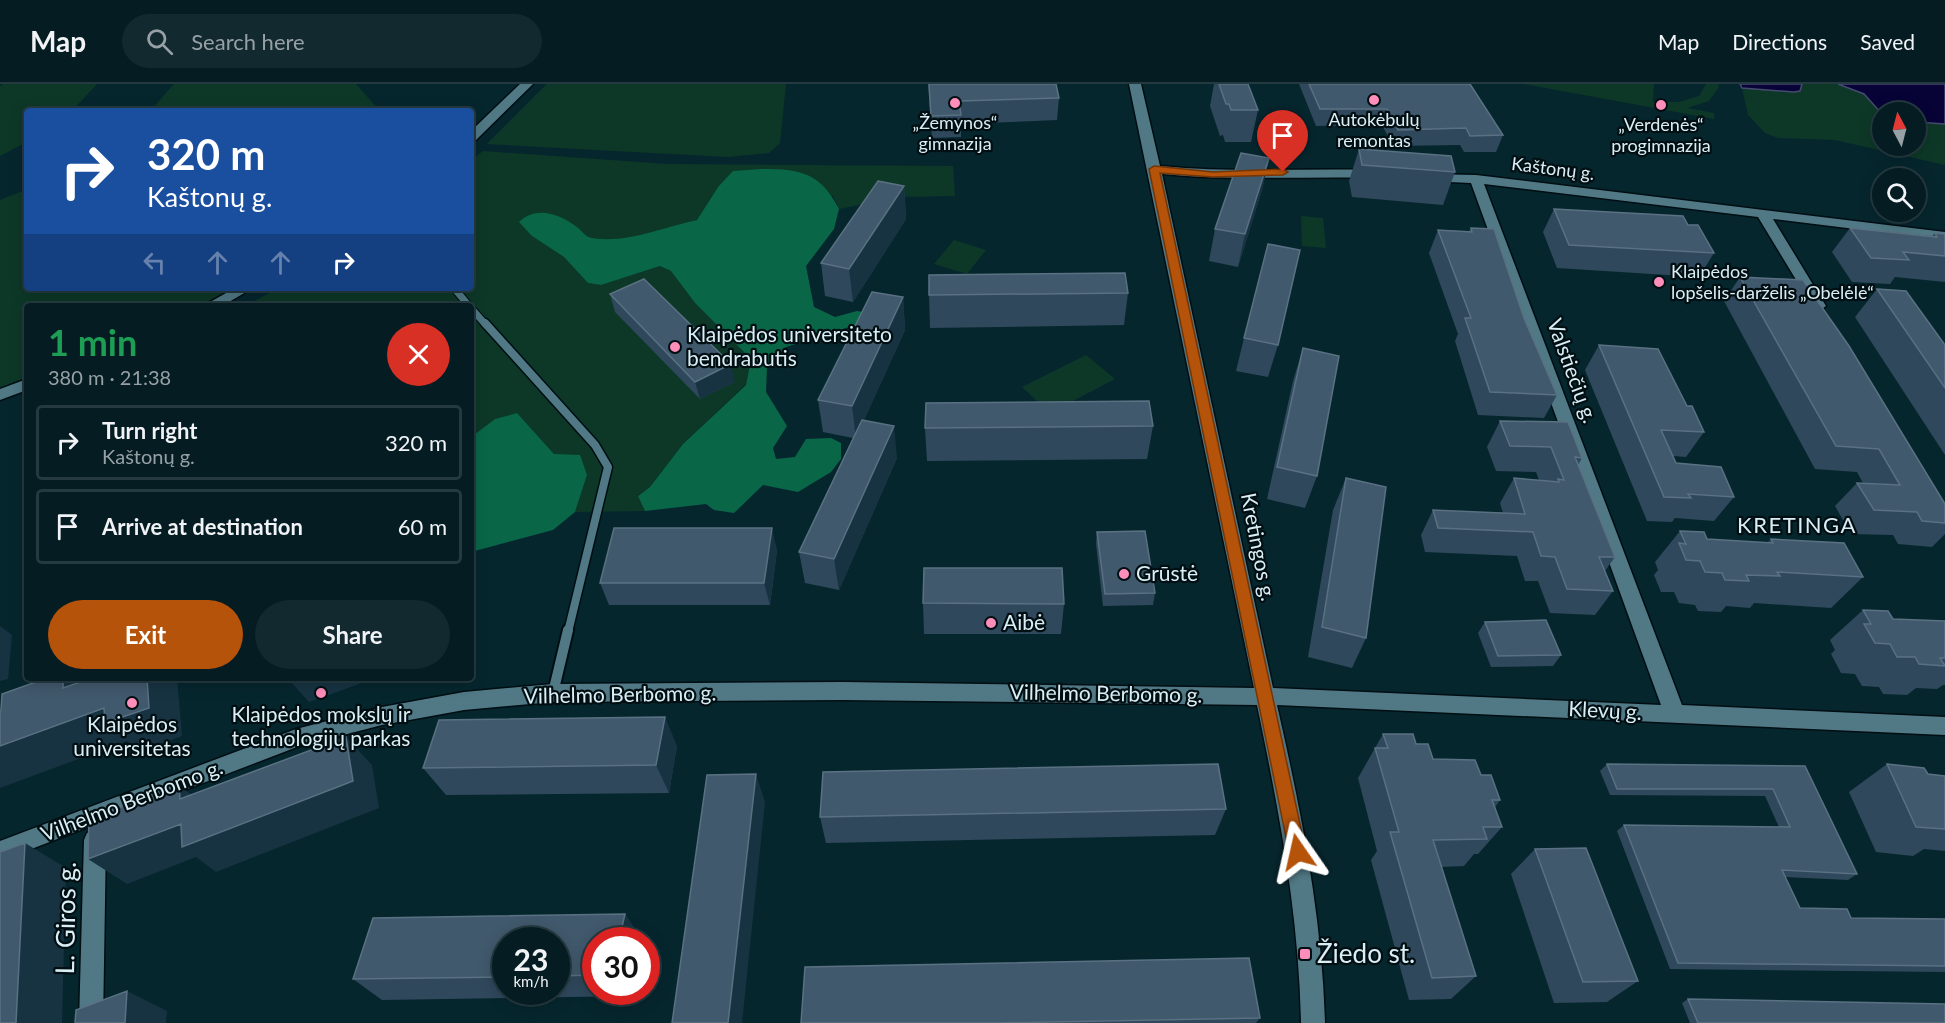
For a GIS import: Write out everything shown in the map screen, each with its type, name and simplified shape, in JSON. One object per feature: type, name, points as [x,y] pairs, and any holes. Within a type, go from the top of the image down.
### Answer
[{"type":"street","points":[[474,135],[527,84]]},
{"type":"street","name":"Kretingos g.","points":[[1134,84],[1154,169],[1302,874],[1311,939],[1313,1023]]},
{"type":"street","points":[[1154,169],[1213,174],[1313,172],[1395,175]]},
{"type":"street","name":"Kaštonų g.","points":[[1418,176],[1476,179],[1945,236]]},
{"type":"street","name":"Valstiečių g.","points":[[1476,179],[1675,714]]},
{"type":"street","points":[[1764,215],[1825,315]]},
{"type":"street","points":[[216,303],[240,291]]},
{"type":"street","points":[[0,395],[24,385]]},
{"type":"street","name":"Vilhelmo Berbomo g.","points":[[0,851],[296,738],[382,716],[464,701],[553,693],[843,691],[1266,696]]},
{"type":"street","name":"Klevų g.","points":[[1266,696],[1945,726]]},
{"type":"street","name":"L. Giros g.","points":[[91,1023],[96,814]]},
{"type":"lane","points":[[457,291],[467,303]]},
{"type":"lane","points":[[474,311],[595,445],[608,466],[553,693]]},
{"type":"green space","points":[[3,84],[97,84],[75,108],[24,108],[24,144],[0,156],[0,86]]},
{"type":"green space","points":[[174,84],[356,84],[377,108],[153,108]]},
{"type":"green space","points":[[547,84],[786,84],[780,143],[769,153],[727,157],[487,144]]},
{"type":"green space","points":[[1524,84],[1654,84],[1653,102],[1679,102],[1699,96],[1706,84],[1718,84],[1719,87],[1709,101],[1687,108],[1714,113],[1714,119]]},
{"type":"green space","points":[[1802,84],[1838,84],[1864,94],[1872,103],[1872,148],[1835,140],[1778,138],[1765,133],[1748,115],[1742,88],[1800,91]]},
{"type":"green space","points":[[1926,123],[1945,124],[1945,165],[1905,156],[1926,156]]},
{"type":"green space","points":[[483,151],[667,164],[953,166],[955,196],[898,197],[839,209],[833,196],[718,187],[697,220],[644,235],[601,240],[590,238],[579,229],[532,236],[564,257],[588,283],[601,285],[660,266],[671,271],[695,303],[751,359],[746,384],[683,444],[650,487],[638,495],[645,511],[575,512],[587,476],[554,454],[517,413],[495,419],[474,435],[474,303],[251,303],[273,291],[474,291],[474,158]]},
{"type":"green space","points":[[787,170],[808,175],[824,187],[832,197],[839,209],[834,229],[806,266],[814,307],[835,317],[857,311],[868,313],[862,323],[786,347],[767,366],[766,392],[787,426],[773,448],[776,459],[795,457],[806,439],[831,438],[841,443],[841,459],[831,472],[798,492],[763,485],[734,513],[714,510],[706,504],[645,511],[638,496],[650,487],[683,444],[746,385],[751,359],[695,303],[671,271],[660,266],[601,285],[588,283],[564,257],[532,236],[519,222],[533,214],[548,213],[563,218],[592,238],[618,239],[645,234],[697,220],[718,187],[733,171]]},
{"type":"green space","points":[[24,190],[24,291],[228,291],[204,303],[24,303],[24,378],[0,388],[0,200]]},
{"type":"green space","points":[[1301,216],[1323,218],[1326,248],[1302,246]]},
{"type":"green space","points":[[954,240],[986,250],[967,274],[934,264]]},
{"type":"green space","points":[[1086,355],[1115,379],[1050,413],[1022,387]]},
{"type":"green space","points":[[517,413],[554,454],[580,455],[587,475],[575,512],[553,530],[474,551],[474,435],[495,419]]},
{"type":"shaded area","points":[[1740,84],[1802,84],[1800,91],[1794,92],[1742,88]]},
{"type":"shaded area","points":[[1838,84],[1945,84],[1945,124],[1926,123],[1926,102],[1872,103],[1864,94]]},
{"type":"building","points":[[929,84],[1056,84],[1059,98],[959,101],[961,115],[931,116]]},
{"type":"building","points":[[1219,84],[1248,84],[1258,110],[1231,110],[1229,104],[1226,104]]},
{"type":"building","points":[[1309,84],[1470,84],[1503,135],[1470,136],[1466,128],[1398,130],[1387,109],[1320,109]]},
{"type":"building","points":[[1359,149],[1451,156],[1455,172],[1362,165]]},
{"type":"building","points":[[1241,153],[1269,158],[1245,234],[1215,229]]},
{"type":"building","points":[[878,181],[904,186],[849,269],[821,263]]},
{"type":"building","points":[[1554,209],[1683,216],[1688,225],[1698,225],[1714,253],[1569,245]]},
{"type":"building","points":[[1471,228],[1494,229],[1524,318],[1557,395],[1490,392],[1465,318],[1471,318],[1438,230],[1472,232]]},
{"type":"building","points":[[1850,228],[1937,237],[1935,233],[1945,234],[1945,256],[1903,252],[1909,260],[1871,258]]},
{"type":"building","points":[[1268,244],[1300,250],[1278,345],[1244,338]]},
{"type":"building","points":[[1125,273],[1128,293],[929,295],[929,275]]},
{"type":"building","points":[[1740,277],[1803,280],[1849,346],[1945,504],[1945,523],[1922,521],[1917,512],[1874,510],[1857,483],[1900,485],[1879,449],[1836,446]]},
{"type":"building","name":"Klaipėdos universiteto bendrabutis","points":[[644,279],[731,364],[695,382],[610,294]]},
{"type":"building","points":[[1877,289],[1906,291],[1945,345],[1945,388]]},
{"type":"building","points":[[872,292],[903,297],[852,406],[818,400]]},
{"type":"building","points":[[1599,345],[1658,349],[1687,406],[1692,406],[1704,432],[1661,430],[1676,463],[1721,467],[1734,497],[1688,494],[1691,498],[1664,497]]},
{"type":"building","points":[[1303,348],[1339,356],[1317,476],[1277,467]]},
{"type":"building","points":[[1149,401],[1153,426],[925,428],[926,403]]},
{"type":"building","points":[[862,420],[894,426],[834,559],[799,552]]},
{"type":"building","points":[[1500,421],[1568,422],[1582,458],[1575,457],[1615,557],[1599,557],[1613,591],[1567,589],[1555,557],[1541,556],[1533,532],[1438,528],[1433,510],[1525,514],[1514,478],[1559,482],[1558,479],[1564,480],[1551,447],[1510,446]]},
{"type":"building","points":[[1346,478],[1386,487],[1366,638],[1322,627]]},
{"type":"building","points":[[614,528],[772,528],[764,583],[600,583]]},
{"type":"building","name":"Grūstė","points":[[1145,531],[1155,593],[1105,594],[1097,532]]},
{"type":"building","points":[[1680,531],[1704,532],[1707,539],[1773,543],[1771,539],[1844,543],[1863,577],[1777,572],[1780,576],[1746,575],[1749,581],[1725,580],[1722,573],[1705,572],[1700,561],[1686,560],[1679,543],[1686,544]]},
{"type":"building","points":[[924,568],[1062,568],[1064,604],[923,603]]},
{"type":"building","points":[[1863,610],[1888,611],[1893,619],[1945,621],[1945,658],[1940,658],[1945,666],[1919,664],[1915,657],[1897,657],[1890,644],[1875,643],[1864,624],[1871,624]]},
{"type":"building","points":[[1546,620],[1561,655],[1498,656],[1485,622]]},
{"type":"building","points":[[39,681],[63,681],[63,688],[83,681],[147,681],[149,708],[105,723],[104,708],[0,746],[2,694]]},
{"type":"building","points":[[665,717],[656,765],[423,768],[439,720]]},
{"type":"building","points":[[1383,734],[1413,734],[1416,744],[1428,744],[1433,759],[1475,760],[1481,775],[1491,775],[1500,800],[1492,800],[1502,827],[1483,827],[1487,839],[1433,840],[1476,976],[1432,978],[1390,832],[1399,832],[1375,748],[1388,748]]},
{"type":"building","points":[[346,737],[353,781],[182,847],[181,824],[88,859],[89,819],[179,785],[180,799]]},
{"type":"building","points":[[1218,764],[1226,809],[820,817],[823,772]]},
{"type":"building","points":[[1607,764],[1805,766],[1857,874],[1782,870],[1800,908],[1847,909],[1851,918],[1945,919],[1945,966],[1678,963],[1624,825],[1790,827],[1773,789],[1617,789]]},
{"type":"building","points":[[1887,764],[1924,768],[1928,774],[1945,776],[1945,829],[1916,827]]},
{"type":"building","points":[[756,774],[728,1023],[672,1023],[707,775]]},
{"type":"building","points":[[25,843],[16,1023],[0,1023],[0,852]]},
{"type":"building","points":[[1586,848],[1638,981],[1583,982],[1535,849]]},
{"type":"building","points":[[625,914],[622,927],[582,927],[582,975],[570,976],[570,927],[492,927],[492,977],[353,979],[373,918]]},
{"type":"building","points":[[1249,958],[1260,1018],[997,1023],[801,1023],[805,967]]},
{"type":"building","points":[[127,991],[125,1023],[75,1023],[76,1010]]},
{"type":"building","points":[[1688,999],[1945,1004],[1945,1023],[1698,1023]]},
{"type":"place","name":"Autokėbulų remontas","points":[[1374,100]]},
{"type":"place","name":"„Žemynos“ gimnazija","points":[[955,103]]},
{"type":"place","name":"„Verdenės“ progimnazija","points":[[1661,105]]},
{"type":"place","name":"Klaipėdos lopšelis-darželis „Obelėlė“","points":[[1659,282]]},
{"type":"place","name":"Klaipėdos universiteto bendrabutis","points":[[675,347]]},
{"type":"place","name":"Grūstė","points":[[1124,574]]},
{"type":"place","name":"Aibė","points":[[991,623]]},
{"type":"place","name":"Klaipėdos mokslų ir technologijų parkas","points":[[321,693]]},
{"type":"place","name":"Klaipėdos universitetas","points":[[132,703]]},
{"type":"place","name":"Žiedo st.","points":[[1305,954]]},
{"type":"district","name":"KRETINGA","points":[[1797,525]]},
{"type":"route","points":[[1283,172],[1213,174],[1154,169],[1233,533],[1298,852]]}]
